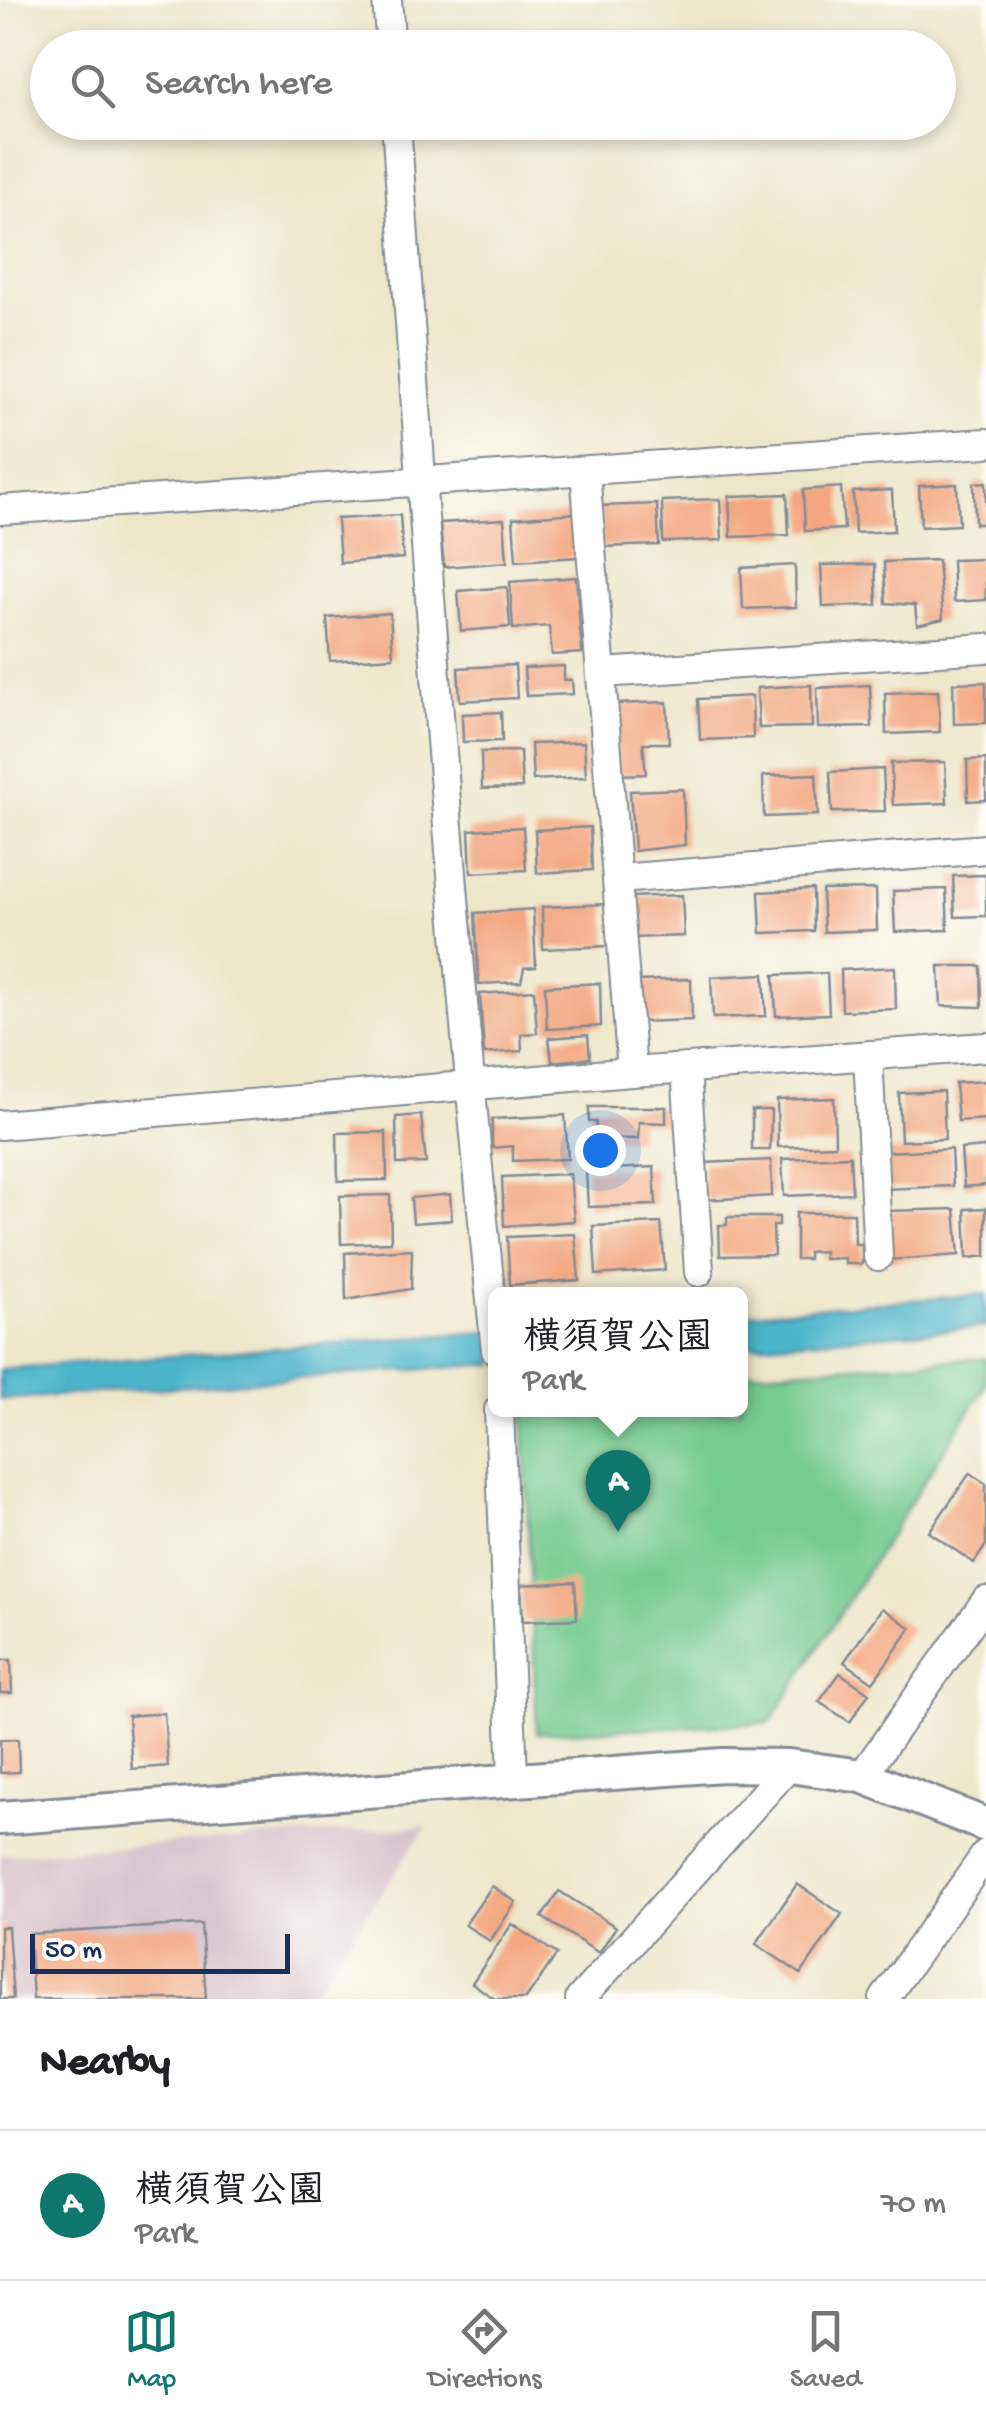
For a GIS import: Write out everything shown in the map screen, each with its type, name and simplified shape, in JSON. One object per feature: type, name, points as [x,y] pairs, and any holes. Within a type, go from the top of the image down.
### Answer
[{"type":"street","points":[[387,0],[389,30]]},
{"type":"street","points":[[397,140],[421,482],[489,1287]]},
{"type":"street","points":[[0,510],[986,443]]},
{"type":"street","points":[[585,470],[632,1072]]},
{"type":"street","points":[[602,673],[986,648]]},
{"type":"street","points":[[619,879],[986,850]]},
{"type":"street","points":[[0,1125],[986,1047]]},
{"type":"street","points":[[868,1055],[878,1256]]},
{"type":"street","points":[[686,1068],[699,1272]]},
{"type":"street","points":[[499,1417],[513,1778]]},
{"type":"street","points":[[862,1776],[986,1602]]},
{"type":"street","points":[[0,1818],[722,1765],[790,1766],[862,1776],[986,1825]]},
{"type":"street","points":[[580,1999],[790,1766]]},
{"type":"street","points":[[884,1999],[986,1854]]},
{"type":"shaded area","points":[[427,1826],[308,1999],[0,1999],[0,1855]]},
{"type":"green space","points":[[986,1358],[986,1385],[770,1723],[537,1733],[523,1417],[748,1417],[748,1373]]},
{"type":"water","points":[[986,1294],[986,1327],[748,1345],[748,1313]]},
{"type":"water","points":[[488,1332],[488,1365],[0,1400],[0,1369]]},
{"type":"building","points":[[986,482],[986,524],[975,524],[974,483]]},
{"type":"building","points":[[957,484],[959,525],[921,527],[919,486]]},
{"type":"building","points":[[841,487],[844,529],[805,531],[803,490]]},
{"type":"building","points":[[892,490],[894,531],[855,533],[853,492]]},
{"type":"building","points":[[787,494],[789,535],[731,537],[729,496]]},
{"type":"building","points":[[720,499],[722,540],[663,542],[662,501]]},
{"type":"building","points":[[657,504],[659,545],[601,547],[600,506]]},
{"type":"building","points":[[576,513],[579,557],[516,561],[513,518]]},
{"type":"building","points":[[400,515],[403,558],[340,563],[337,519]]},
{"type":"building","points":[[504,519],[507,562],[444,567],[440,523]]},
{"type":"building","points":[[986,559],[986,600],[954,602],[952,560]]},
{"type":"building","points":[[938,560],[943,619],[917,625],[915,605],[886,603],[884,562]]},
{"type":"building","points":[[875,564],[877,605],[823,607],[821,565]]},
{"type":"building","points":[[795,565],[796,607],[743,609],[741,568]]},
{"type":"building","points":[[576,577],[582,653],[552,655],[549,626],[513,629],[510,582]]},
{"type":"building","points":[[507,587],[510,627],[461,631],[458,591]]},
{"type":"building","points":[[390,613],[393,657],[330,661],[327,618]]},
{"type":"building","points":[[515,665],[517,698],[460,701],[458,668]]},
{"type":"building","points":[[564,666],[564,680],[572,680],[573,694],[526,696],[524,668]]},
{"type":"building","points":[[986,682],[986,723],[954,724],[953,683]]},
{"type":"building","points":[[811,685],[812,727],[759,728],[757,688]]},
{"type":"building","points":[[870,685],[872,727],[818,728],[817,688]]},
{"type":"building","points":[[938,691],[940,732],[886,734],[885,693]]},
{"type":"building","points":[[752,696],[753,738],[700,740],[698,699]]},
{"type":"building","points":[[667,702],[669,743],[643,743],[646,774],[618,775],[614,704]]},
{"type":"building","points":[[501,712],[502,741],[463,742],[462,714]]},
{"type":"building","points":[[584,742],[586,777],[533,780],[531,744]]},
{"type":"building","points":[[520,751],[522,788],[482,789],[481,752]]},
{"type":"building","points":[[986,759],[986,800],[968,801],[967,760]]},
{"type":"building","points":[[945,762],[947,803],[893,805],[891,763]]},
{"type":"building","points":[[883,769],[885,811],[832,812],[830,772]]},
{"type":"building","points":[[816,774],[818,815],[764,817],[763,776]]},
{"type":"building","points":[[683,789],[685,845],[634,851],[630,791]]},
{"type":"building","points":[[523,827],[526,870],[471,873],[469,830]]},
{"type":"building","points":[[590,827],[592,870],[537,873],[535,830]]},
{"type":"building","points":[[986,875],[986,916],[955,917],[953,876]]},
{"type":"building","points":[[813,889],[814,931],[761,933],[759,892]]},
{"type":"building","points":[[876,889],[877,930],[824,932],[822,890]]},
{"type":"building","points":[[946,889],[948,930],[895,932],[893,891]]},
{"type":"building","points":[[682,895],[684,936],[631,938],[629,897]]},
{"type":"building","points":[[606,904],[608,946],[543,949],[542,907]]},
{"type":"building","points":[[533,909],[536,967],[524,968],[521,982],[479,984],[475,913]]},
{"type":"building","points":[[939,966],[981,966],[982,1007],[941,1006]]},
{"type":"building","points":[[895,967],[896,1009],[842,1011],[841,970]]},
{"type":"building","points":[[827,973],[829,1014],[776,1016],[774,975]]},
{"type":"building","points":[[764,974],[766,1016],[713,1018],[711,977]]},
{"type":"building","points":[[691,979],[692,1020],[639,1022],[637,981]]},
{"type":"building","points":[[600,983],[601,1026],[547,1029],[545,986]]},
{"type":"building","points":[[534,990],[537,1033],[521,1034],[522,1051],[484,1054],[480,994]]},
{"type":"building","points":[[588,1035],[590,1058],[552,1062],[549,1038]]},
{"type":"building","points":[[986,1081],[986,1119],[958,1121],[955,1083]]},
{"type":"building","points":[[943,1091],[945,1139],[901,1141],[899,1093]]},
{"type":"building","points":[[834,1098],[835,1145],[778,1147],[777,1100]]},
{"type":"building","points":[[589,1107],[666,1107],[666,1123],[639,1122],[638,1139],[596,1138],[596,1122],[589,1122]]},
{"type":"building","points":[[752,1110],[771,1110],[770,1150],[752,1150]]},
{"type":"building","points":[[421,1115],[426,1163],[397,1164],[396,1117]]},
{"type":"building","points":[[565,1115],[568,1159],[513,1161],[513,1146],[492,1148],[492,1119]]},
{"type":"building","points":[[386,1132],[387,1180],[338,1181],[337,1133]]},
{"type":"building","points":[[986,1147],[986,1185],[964,1187],[961,1149]]},
{"type":"building","points":[[951,1149],[953,1186],[885,1189],[883,1152]]},
{"type":"building","points":[[850,1156],[852,1193],[784,1196],[782,1159]]},
{"type":"building","points":[[771,1160],[772,1196],[704,1200],[703,1163]]},
{"type":"building","points":[[654,1167],[656,1205],[588,1207],[586,1170]]},
{"type":"building","points":[[570,1174],[574,1221],[504,1226],[502,1177]]},
{"type":"building","points":[[450,1194],[452,1220],[413,1223],[411,1198]]},
{"type":"building","points":[[390,1195],[391,1242],[341,1244],[340,1196]]},
{"type":"building","points":[[986,1208],[986,1256],[967,1258],[965,1209]]},
{"type":"building","points":[[955,1209],[959,1255],[889,1260],[887,1211]]},
{"type":"building","points":[[796,1213],[854,1213],[855,1244],[862,1244],[862,1264],[845,1264],[845,1258],[824,1259],[824,1251],[808,1252],[808,1259],[796,1259]]},
{"type":"building","points":[[727,1217],[779,1217],[779,1226],[773,1226],[774,1255],[720,1256],[719,1225],[727,1225]]},
{"type":"building","points":[[661,1223],[665,1270],[596,1275],[593,1226]]},
{"type":"building","points":[[575,1234],[579,1280],[510,1285],[507,1237]]},
{"type":"building","points":[[412,1249],[411,1289],[346,1300],[345,1253]]},
{"type":"building","points":[[970,1473],[986,1484],[986,1545],[974,1563],[929,1532]]},
{"type":"building","points":[[575,1582],[577,1619],[523,1621],[521,1585]]},
{"type":"building","points":[[882,1608],[911,1628],[873,1682],[844,1662]]},
{"type":"building","points":[[0,1660],[11,1660],[12,1693],[0,1693]]},
{"type":"building","points":[[840,1673],[869,1693],[850,1722],[819,1702]]},
{"type":"building","points":[[164,1713],[168,1766],[132,1769],[128,1716]]},
{"type":"building","points":[[18,1739],[19,1772],[0,1773],[0,1740]]},
{"type":"building","points":[[797,1884],[842,1914],[801,1974],[756,1944]]},
{"type":"building","points":[[492,1886],[516,1902],[490,1941],[465,1925]]},
{"type":"building","points":[[559,1891],[616,1927],[599,1953],[542,1917]]},
{"type":"building","points":[[201,1924],[206,1999],[33,1999],[29,1934]]},
{"type":"building","points":[[512,1924],[557,1954],[526,1999],[495,1999],[472,1983]]},
{"type":"building","points":[[0,1927],[8,1927],[13,1999],[0,1999]]},
{"type":"place","name":"横須賀公園","points":[[618,1532]]}]
